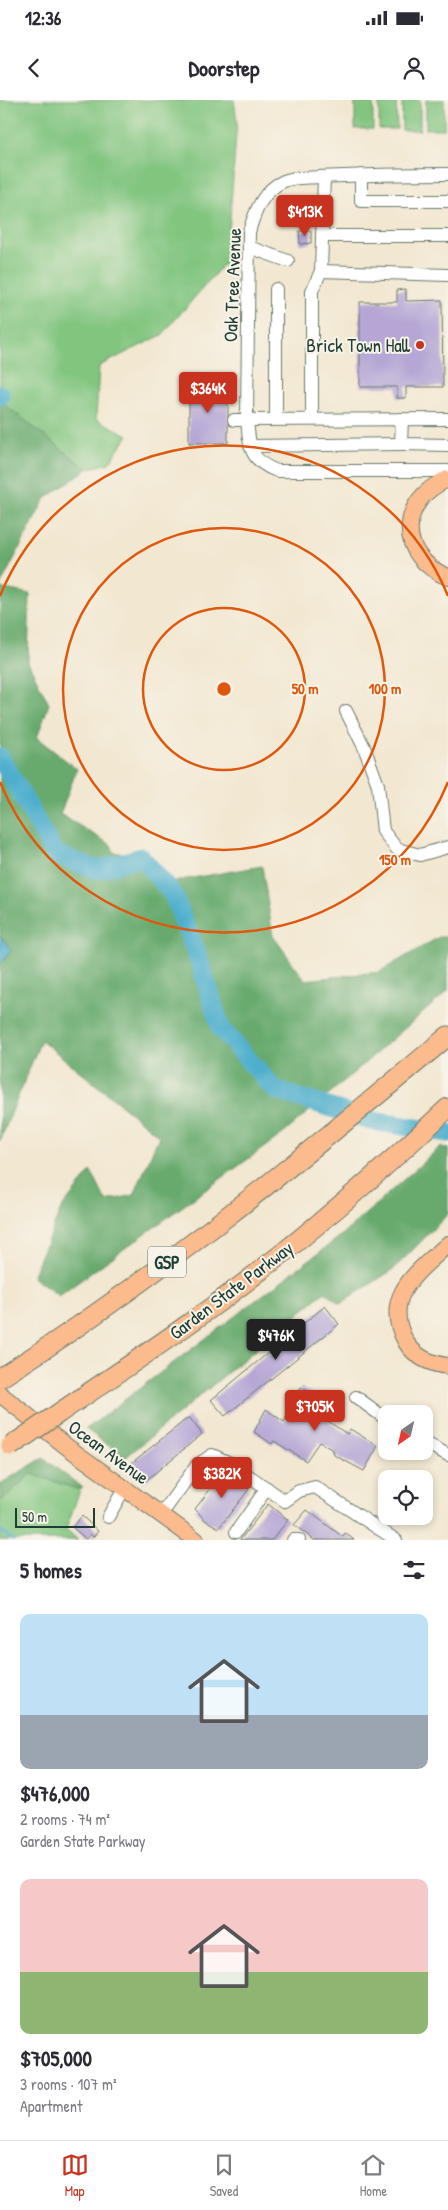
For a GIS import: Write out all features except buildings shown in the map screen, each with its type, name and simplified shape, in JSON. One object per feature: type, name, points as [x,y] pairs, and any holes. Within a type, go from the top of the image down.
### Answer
[{"type":"highway","name":"GSP","points":[[4,1375],[174,1257],[319,1144],[448,1036]]},
{"type":"highway","name":"Garden State Parkway","points":[[6,1449],[200,1315],[279,1255],[396,1156],[446,1109]]},
{"type":"main road","points":[[448,479],[424,494],[411,514],[409,536],[416,553],[427,565],[448,576]]},
{"type":"main road","points":[[448,1244],[411,1279],[399,1298],[396,1313],[400,1330],[408,1345],[428,1361],[448,1366]]},
{"type":"main road","name":"Ocean Avenue","points":[[0,1394],[124,1489],[196,1540]]},
{"type":"lane","name":"Oak Tree Avenue","points":[[250,446],[241,419],[249,247],[253,216],[262,199],[274,187],[286,180],[362,175],[448,174]]},
{"type":"lane","points":[[362,175],[362,201],[448,201]]},
{"type":"lane","points":[[312,418],[312,292],[322,270],[324,177]]},
{"type":"lane","points":[[322,236],[448,236]]},
{"type":"lane","points":[[249,247],[288,261]]},
{"type":"lane","points":[[322,270],[448,275]]},
{"type":"lane","points":[[276,289],[276,418]]},
{"type":"lane","points":[[241,419],[448,419]]},
{"type":"lane","points":[[401,444],[402,419]]},
{"type":"lane","points":[[448,445],[250,446],[253,455],[264,466],[277,471],[448,471]]},
{"type":"lane","points":[[346,711],[364,746],[378,786],[383,831],[397,849],[420,855],[448,847]]},
{"type":"lane","points":[[356,1397],[378,1413]]},
{"type":"lane","points":[[433,1447],[448,1455]]},
{"type":"lane","points":[[162,1515],[197,1465],[212,1455],[232,1464],[285,1501],[299,1491],[315,1487],[396,1540]]},
{"type":"lane","points":[[236,1532],[267,1488]]},
{"type":"lane","points":[[108,1517],[124,1489]]},
{"type":"lane","points":[[293,1540],[299,1540]]},
{"type":"green space","points":[[0,100],[234,100],[237,121],[227,260],[162,335],[99,366],[96,419],[128,435],[109,463],[87,469],[0,401]]},
{"type":"green space","points":[[355,100],[373,100],[373,129],[355,129]]},
{"type":"green space","points":[[379,100],[396,100],[397,129],[379,129]]},
{"type":"green space","points":[[402,100],[420,100],[420,130],[402,130]]},
{"type":"green space","points":[[426,100],[444,100],[444,129],[426,129]]},
{"type":"green space","points":[[0,401],[87,469],[45,499],[0,586]]},
{"type":"green space","points":[[0,588],[30,594],[28,662],[49,704],[37,738],[77,769],[60,814],[111,845],[114,853],[124,853],[169,882],[262,866],[273,936],[305,980],[379,972],[439,937],[448,937],[448,991],[284,1133],[59,1296],[32,1277],[61,1209],[91,1171],[106,1201],[134,1195],[159,1136],[41,1040],[0,1141],[0,965],[11,950],[0,936]]},
{"type":"green space","points":[[440,1147],[448,1148],[448,1214],[394,1269],[340,1304],[325,1292],[125,1458],[86,1429],[342,1235]]},
{"type":"green space","points":[[43,1458],[83,1488],[80,1490],[31,1474],[0,1502],[0,1484]]},
{"type":"green space","points":[[31,1473],[80,1490],[66,1529],[78,1540],[0,1540],[0,1502]]},
{"type":"water","points":[[0,936],[11,950],[0,965]]},
{"type":"waterway","points":[[0,757],[55,854],[97,870],[141,857],[173,894],[200,963],[221,1029],[275,1090],[372,1121],[448,1133]]},
{"type":"waterway","points":[[0,1531],[13,1540]]},
{"type":"place","name":"Brick Town Hall","points":[[420,345]]}]
